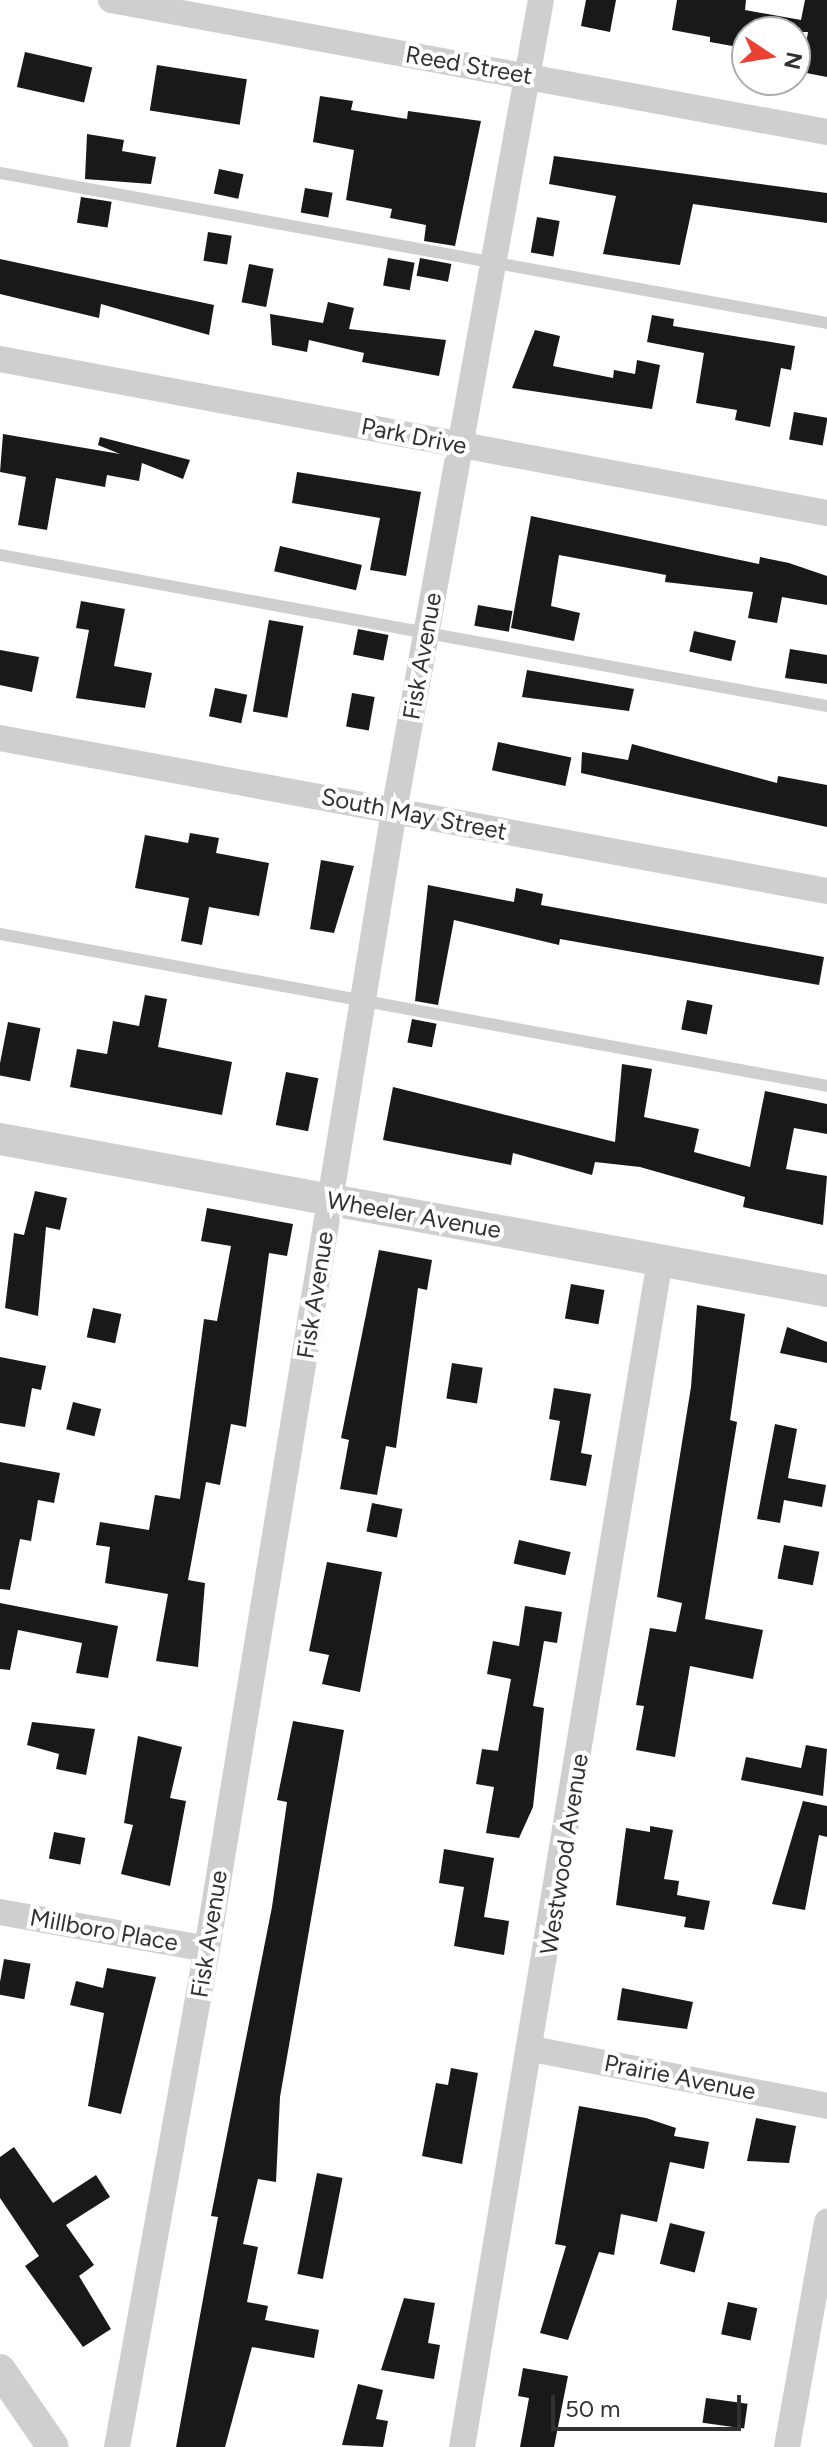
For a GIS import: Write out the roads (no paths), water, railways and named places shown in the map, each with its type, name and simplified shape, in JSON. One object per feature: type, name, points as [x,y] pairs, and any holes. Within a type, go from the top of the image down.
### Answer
[{"type":"street","name":"Reed Street","points":[[111,0],[827,132]]},
{"type":"street","name":"Fisk Avenue","points":[[117,2447],[207,1949],[394,811],[496,262],[541,0]]},
{"type":"street","name":"Park Drive","points":[[0,359],[827,513]]},
{"type":"street","name":"South May Street","points":[[0,738],[827,891]]},
{"type":"street","name":"Wheeler Avenue","points":[[0,1139],[827,1291]]},
{"type":"street","name":"Westwood Avenue","points":[[462,2447],[532,2049],[660,1260]]},
{"type":"street","name":"Millboro Place","points":[[0,1912],[207,1949]]},
{"type":"street","name":"Prairie Avenue","points":[[532,2049],[827,2106]]},
{"type":"street","points":[[787,2447],[827,2222]]},
{"type":"street","points":[[0,2370],[53,2447]]},
{"type":"lane","points":[[0,173],[827,323]]},
{"type":"lane","points":[[0,555],[827,706]]},
{"type":"lane","points":[[0,934],[827,1086]]}]
